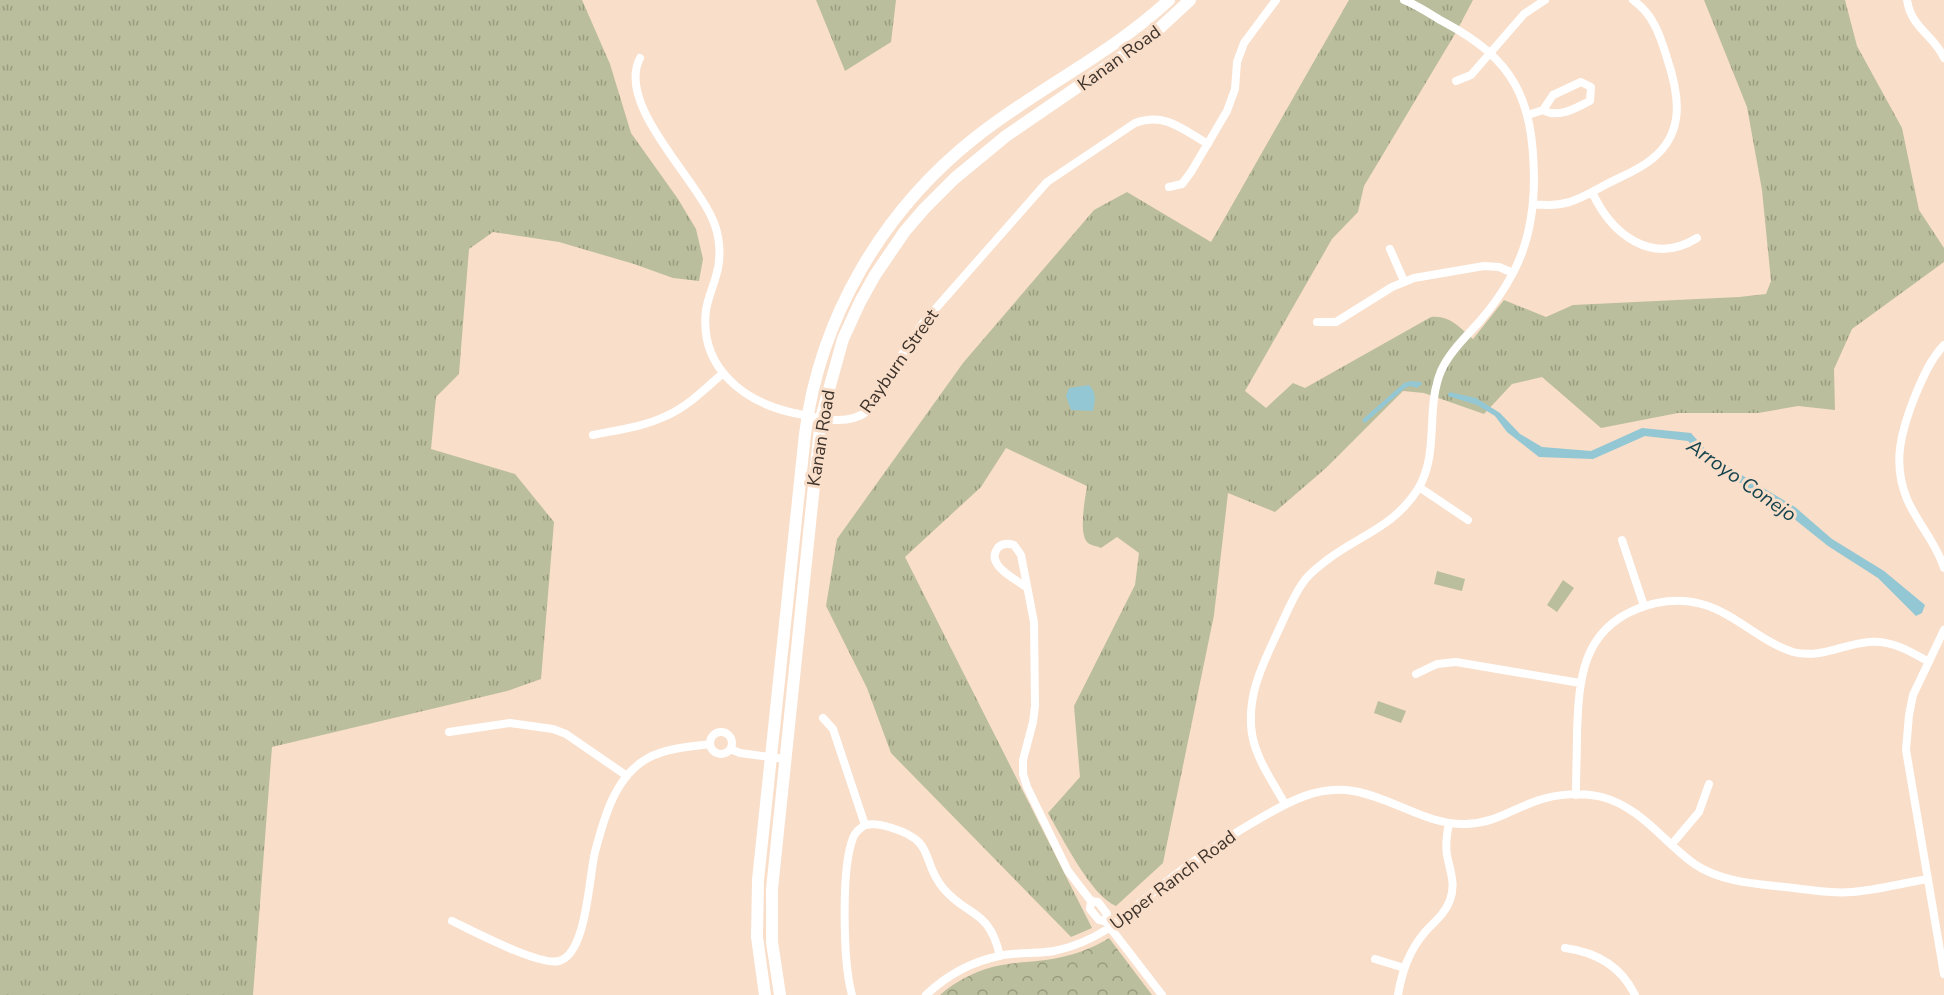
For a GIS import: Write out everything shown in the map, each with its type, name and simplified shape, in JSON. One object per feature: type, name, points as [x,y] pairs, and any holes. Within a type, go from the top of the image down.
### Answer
[{"type":"main road","name":"Kanan Road","points":[[765,995],[760,964],[757,913],[807,415],[822,357],[847,294],[875,245],[910,199],[942,166],[976,137],[1138,26],[1169,0]]},
{"type":"main road","name":"Kanan Road","points":[[780,995],[773,958],[771,916],[785,759],[820,418],[843,339],[860,302],[889,254],[924,209],[948,184],[988,150],[1149,38],[1190,0]]},
{"type":"street","points":[[1169,187],[1182,184],[1208,144],[1232,101],[1237,62],[1244,43],[1276,0]]},
{"type":"street","points":[[1285,804],[1261,760],[1252,734],[1251,698],[1261,668],[1303,582],[1330,558],[1393,519],[1408,504],[1419,487],[1431,455],[1433,402],[1442,370],[1454,349],[1495,303],[1513,273],[1526,240],[1534,204],[1534,146],[1528,115],[1514,82],[1491,52],[1464,33],[1404,0]]},
{"type":"street","points":[[1456,81],[1471,75],[1524,14],[1545,0]]},
{"type":"street","points":[[1534,204],[1562,205],[1592,192],[1652,159],[1666,143],[1677,117],[1676,86],[1659,31],[1642,7],[1633,0]]},
{"type":"street","points":[[1907,0],[1915,22],[1937,46],[1944,58]]},
{"type":"street","name":"Rayburn Street","points":[[640,58],[636,66],[636,87],[644,109],[706,207],[716,229],[719,263],[708,299],[706,336],[722,374],[748,396],[762,403],[780,410],[820,418],[848,421],[868,411],[906,346],[923,323],[1036,192],[1059,172],[1135,123],[1147,119],[1168,121],[1208,144]]},
{"type":"street","points":[[1528,115],[1543,110],[1553,95],[1581,82],[1591,87],[1590,101],[1558,115],[1549,114],[1543,110]]},
{"type":"street","points":[[1592,192],[1600,209],[1610,222],[1633,240],[1648,246],[1669,249],[1683,247],[1697,238]]},
{"type":"street","points":[[1390,249],[1404,281]]},
{"type":"street","points":[[1317,322],[1336,322],[1404,281],[1484,266],[1499,267],[1513,273]]},
{"type":"street","points":[[1944,345],[1933,357],[1925,371],[1903,424],[1898,455],[1899,473],[1906,497],[1913,513],[1931,538],[1944,568]]},
{"type":"street","points":[[593,435],[645,424],[667,416],[722,374]]},
{"type":"street","points":[[1419,487],[1468,520]]},
{"type":"street","points":[[1622,540],[1644,606]]},
{"type":"street","points":[[1026,586],[997,565],[994,560],[999,546],[1007,543],[1014,545],[1021,555],[1034,622],[1035,706],[1023,760],[1023,774],[1027,788],[1068,871],[1091,901],[1090,909],[1099,920],[1107,925],[1162,995]]},
{"type":"street","points":[[1576,795],[1580,683],[1588,655],[1602,634],[1622,617],[1644,606],[1675,601],[1706,605],[1777,646],[1795,652],[1821,653],[1872,641],[1887,642],[1902,647],[1929,662]]},
{"type":"street","points":[[1944,630],[1913,695],[1906,750],[1944,974]]},
{"type":"street","points":[[1416,674],[1437,664],[1456,662],[1580,683]]},
{"type":"street","points":[[823,718],[833,729],[865,825]]},
{"type":"street","points":[[449,732],[510,723],[553,729],[566,734],[627,776]]},
{"type":"street","points":[[723,732],[731,739],[730,749],[725,754],[717,754],[710,744],[713,735],[723,732]]},
{"type":"street","points":[[452,921],[525,954],[549,962],[561,961],[571,953],[588,903],[594,854],[616,792],[627,776],[646,759],[663,752],[710,744]]},
{"type":"street","points":[[730,749],[740,753],[785,759]]},
{"type":"street","points":[[1672,844],[1699,812],[1709,784]]},
{"type":"street","name":"Upper Ranch Road","points":[[926,995],[963,968],[1000,956],[1056,950],[1093,938],[1201,854],[1227,837],[1285,804],[1318,792],[1353,791],[1428,818],[1449,823],[1486,822],[1506,816],[1539,800],[1576,795],[1601,797],[1630,810],[1693,863],[1708,872],[1737,881],[1837,893],[1928,879]]},
{"type":"street","points":[[1398,995],[1404,968],[1416,944],[1442,915],[1453,889],[1446,847],[1449,823]]},
{"type":"street","points":[[852,995],[849,983],[846,932],[846,873],[853,837],[865,825],[878,824],[911,835],[919,842],[928,855],[936,877],[943,888],[990,927],[996,938],[1000,956]]},
{"type":"street","points":[[1565,948],[1584,951],[1603,960],[1623,976],[1635,995]]},
{"type":"street","points":[[1375,958],[1404,968]]},
{"type":"green space","points":[[0,0],[582,0],[610,64],[631,133],[678,199],[696,229],[703,259],[699,281],[673,278],[559,242],[493,232],[469,249],[459,374],[436,397],[431,449],[515,474],[554,522],[541,679],[507,691],[272,747],[253,995],[0,995]]},
{"type":"green space","points":[[816,0],[896,0],[891,42],[845,71]]},
{"type":"green space","points":[[1349,0],[1473,0],[1364,186],[1358,212],[1332,239],[1245,391],[1266,408],[1293,383],[1305,388],[1431,317],[1449,320],[1473,339],[1504,300],[1546,317],[1573,305],[1766,294],[1771,281],[1762,190],[1747,107],[1704,0],[1845,0],[1857,46],[1902,128],[1919,210],[1944,248],[1944,262],[1852,329],[1834,369],[1835,410],[1798,406],[1758,413],[1678,413],[1601,428],[1542,377],[1512,384],[1484,414],[1424,393],[1403,391],[1326,468],[1275,512],[1228,493],[1214,615],[1163,863],[1116,906],[1106,900],[1087,879],[1048,813],[1080,777],[1074,706],[1135,585],[1139,553],[1117,537],[1101,548],[1088,543],[1083,532],[1087,486],[1006,448],[981,487],[905,557],[1092,928],[1071,937],[891,753],[867,688],[826,606],[837,539],[963,363],[1094,210],[1127,192],[1211,242]]},
{"type":"green space","points":[[1437,571],[1465,579],[1462,591],[1434,584]]},
{"type":"green space","points":[[1563,580],[1574,588],[1557,612],[1547,605]]},
{"type":"green space","points":[[1378,701],[1406,711],[1401,723],[1374,713]]},
{"type":"green space","points":[[1109,938],[1152,995],[940,995],[961,980],[985,969],[1078,953]]},
{"type":"water","points":[[1411,381],[1422,384],[1417,388],[1411,386],[1405,388],[1365,423],[1363,422],[1363,419],[1404,383]]},
{"type":"water","points":[[1089,385],[1095,400],[1093,411],[1071,410],[1066,396],[1069,388]]},
{"type":"water","name":"Arroyo Conejo","points":[[1449,392],[1476,398],[1500,413],[1520,434],[1542,447],[1591,451],[1642,428],[1691,433],[1705,449],[1740,474],[1795,507],[1832,539],[1884,571],[1925,605],[1922,613],[1916,616],[1878,578],[1828,546],[1793,518],[1707,461],[1688,441],[1645,436],[1593,459],[1539,457],[1507,432],[1495,416],[1477,405],[1448,396]]}]
